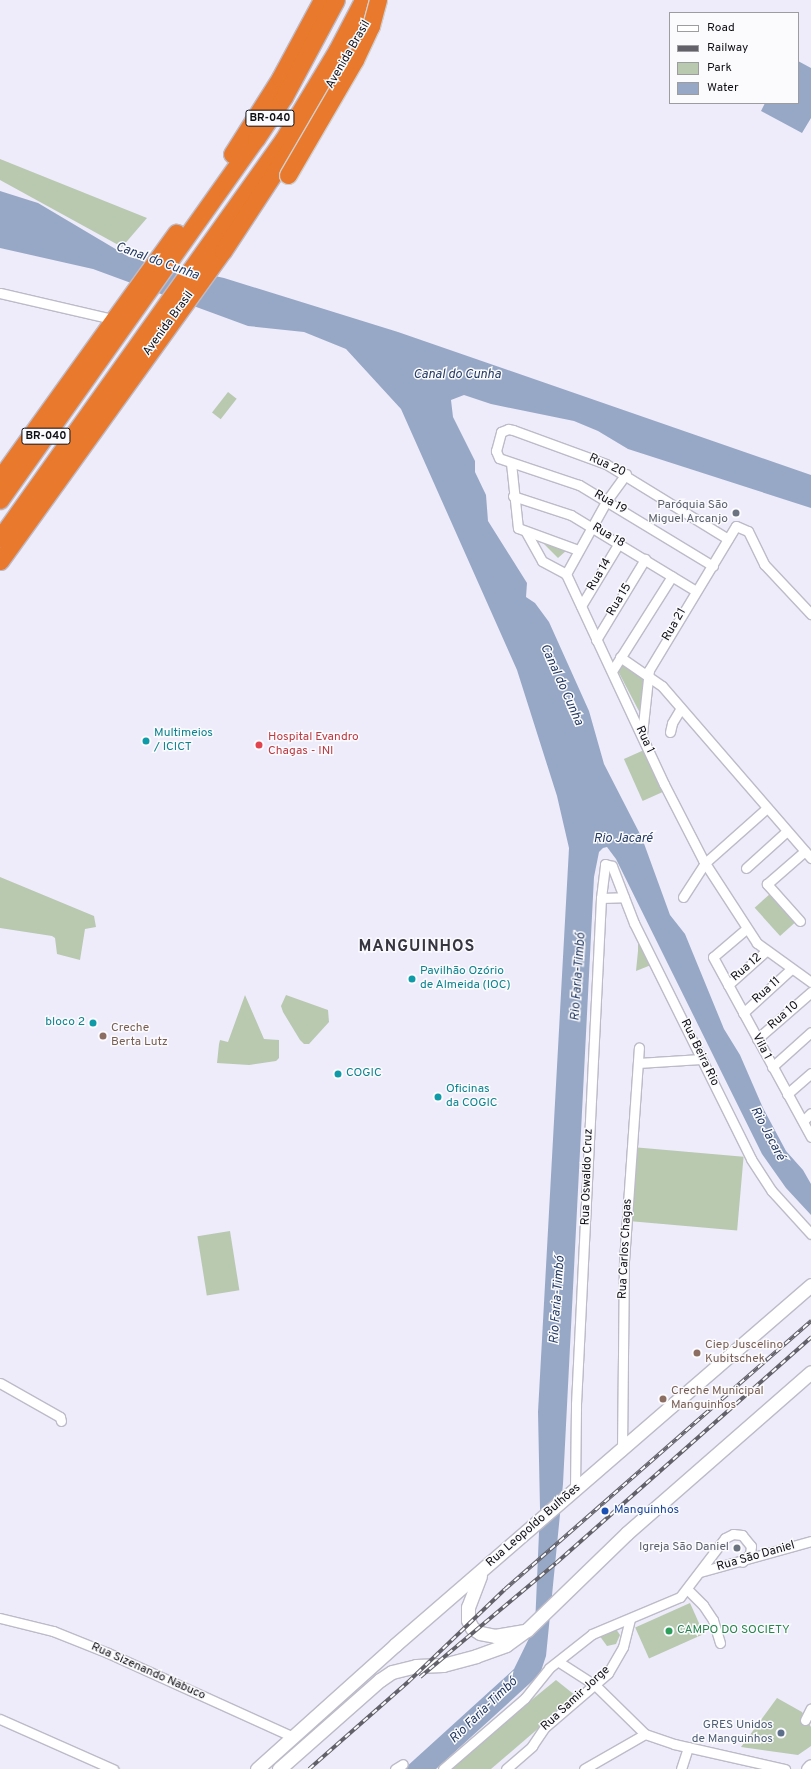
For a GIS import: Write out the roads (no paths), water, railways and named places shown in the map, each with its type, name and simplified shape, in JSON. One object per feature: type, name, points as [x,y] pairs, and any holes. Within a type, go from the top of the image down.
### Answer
[{"type":"highway","points":[[187,227],[258,114],[322,0]]},
{"type":"highway","name":"BR-040","points":[[0,500],[128,309],[284,97],[336,0]]},
{"type":"highway","name":"Avenida Brasil","points":[[216,252],[337,50],[363,0]]},
{"type":"highway","points":[[216,252],[288,175],[355,60],[371,26],[379,0]]},
{"type":"highway","name":"Avenida Brasil","points":[[0,538],[216,252],[332,86],[379,0]]},
{"type":"highway","points":[[0,478],[113,319],[128,309]]},
{"type":"highway","name":"Avenida Brasil","points":[[0,561],[156,330]]},
{"type":"main road","name":"Rua Leopoldo Bulhões","points":[[257,1769],[811,1285]]},
{"type":"main road","points":[[279,1769],[380,1680],[392,1672],[416,1666],[443,1664],[476,1656],[506,1645],[531,1628],[627,1533],[811,1372]]},
{"type":"main road","points":[[482,1571],[468,1607],[468,1620],[472,1628],[480,1633],[495,1636],[531,1628]]},
{"type":"main road","points":[[808,1769],[811,1766]]},
{"type":"street","points":[[0,293],[113,319]]},
{"type":"street","name":"Rua 20","points":[[499,458],[496,451],[499,438],[502,432],[508,429],[606,464],[626,474],[728,540]]},
{"type":"street","name":"Rua 19","points":[[499,458],[579,485],[607,500],[712,566]]},
{"type":"street","points":[[511,463],[517,526],[526,532],[578,550]]},
{"type":"street","points":[[526,532],[542,561],[566,574],[607,500],[626,474]]},
{"type":"street","name":"Rua 18","points":[[513,496],[571,515],[696,591]]},
{"type":"street","name":"Rua 21","points":[[642,735],[648,674],[736,526],[748,531],[764,564],[811,614]]},
{"type":"street","name":"Rua 14","points":[[581,606],[619,543]]},
{"type":"street","name":"Rua 15","points":[[596,640],[645,559]]},
{"type":"street","name":"Rua 1","points":[[566,574],[687,832],[705,863],[746,929],[766,951],[811,982]]},
{"type":"street","points":[[612,671],[672,576]]},
{"type":"street","points":[[620,657],[648,674],[681,708],[811,858]]},
{"type":"street","points":[[670,732],[672,723],[681,708]]},
{"type":"street","points":[[683,897],[705,863],[767,808]]},
{"type":"street","points":[[746,868],[787,831]]},
{"type":"street","points":[[800,922],[767,884],[804,851]]},
{"type":"street","name":"Rua Beira Rio","points":[[605,864],[612,866],[624,897],[701,1059],[760,1173],[811,1234]]},
{"type":"street","name":"Rua Oswaldo Cruz","points":[[575,1490],[576,1404],[601,898],[605,864]]},
{"type":"street","points":[[601,898],[624,897]]},
{"type":"street","name":"Vila 1","points":[[746,929],[713,957],[811,1137]]},
{"type":"street","name":"Rua 12","points":[[728,985],[766,951]]},
{"type":"street","name":"Rua 11","points":[[743,1013],[791,969]]},
{"type":"street","name":"Rua 10","points":[[757,1040],[811,992]]},
{"type":"street","points":[[772,1067],[811,1032]]},
{"type":"street","name":"Rua Carlos Chagas","points":[[622,1451],[624,1261],[639,1048]]},
{"type":"street","points":[[638,1063],[701,1059]]},
{"type":"street","points":[[787,1094],[811,1073]]},
{"type":"street","points":[[803,1121],[811,1113]]},
{"type":"street","points":[[0,1383],[60,1417],[61,1421]]},
{"type":"street","points":[[443,1769],[516,1705],[549,1668],[559,1662],[592,1634],[676,1599],[687,1589],[725,1538],[738,1534],[749,1542],[750,1554],[742,1562]]},
{"type":"street","name":"Rua Sāo Daniel","points":[[700,1572],[742,1562],[811,1541]]},
{"type":"street","points":[[687,1589],[703,1605],[713,1620],[720,1643]]},
{"type":"street","name":"Rua Sizenando Nabuco","points":[[0,1618],[70,1638],[292,1737]]},
{"type":"street","name":"Rua Samir Jorge","points":[[506,1769],[532,1746],[545,1727],[595,1685],[613,1665],[623,1647],[630,1618]]},
{"type":"street","points":[[559,1662],[595,1685],[644,1734],[688,1747],[785,1769]]},
{"type":"street","points":[[805,1720],[811,1708]]},
{"type":"street","points":[[0,1719],[113,1769]]},
{"type":"street","points":[[584,1769],[644,1734]]},
{"type":"street","points":[[681,1769],[688,1747]]},
{"type":"water","points":[[799,62],[811,68],[811,118],[802,133],[761,111],[764,104],[799,104]]},
{"type":"water","points":[[0,191],[38,203],[129,257],[224,278],[398,332],[811,475],[811,508],[628,449],[598,431],[574,421],[491,404],[464,395],[451,400],[453,417],[475,461],[475,472],[486,495],[488,521],[527,583],[526,597],[535,603],[549,622],[589,711],[604,764],[642,838],[670,915],[685,934],[724,1029],[740,1055],[763,1108],[786,1151],[803,1170],[811,1184],[811,1215],[786,1188],[762,1154],[616,859],[607,847],[603,848],[599,852],[594,877],[563,1484],[546,1656],[540,1674],[436,1769],[404,1769],[514,1669],[535,1626],[540,1509],[538,1412],[569,848],[557,796],[517,670],[401,409],[346,349],[304,332],[248,326],[93,269],[0,248]]},
{"type":"railway","points":[[309,1769],[408,1682],[505,1589],[811,1321]]},
{"type":"railway","points":[[420,1677],[556,1563],[811,1337]]},
{"type":"place","name":"Paróquia São Miguel Arcanjo","points":[[736,513]]},
{"type":"place","name":"Multimeios / ICICT","points":[[146,741]]},
{"type":"place","name":"Hospital Evandro Chagas - INI","points":[[259,745]]},
{"type":"place","name":"Pavilhão Ozório de Almeida (IOC)","points":[[412,979]]},
{"type":"place","name":"bloco 2","points":[[93,1023]]},
{"type":"place","name":"Creche Berta Lutz","points":[[103,1036]]},
{"type":"place","name":"COGIC","points":[[338,1074]]},
{"type":"place","name":"Oficinas da COGIC","points":[[438,1097]]},
{"type":"place","name":"Ciep Juscelino Kubitschek","points":[[697,1353]]},
{"type":"place","name":"Creche Municipal Manguinhos","points":[[663,1399]]},
{"type":"place","name":"Manguinhos","points":[[605,1511]]},
{"type":"place","name":"Igreja São Daniel","points":[[737,1548]]},
{"type":"place","name":"CAMPO DO SOCIETY","points":[[669,1631]]},
{"type":"place","name":"GRES Unidos de Manguinhos","points":[[781,1733]]},
{"type":"district","name":"MANGUINHOS","points":[[417,947]]},
{"type":"water label","name":"Canal do Cunha","points":[[157,262]]},
{"type":"water label","name":"Canal do Cunha","points":[[457,375]]},
{"type":"water label","name":"Canal do Cunha","points":[[561,685]]},
{"type":"water label","name":"Rio Jacaré","points":[[623,839]]},
{"type":"water label","name":"Rio Faria-Timbó","points":[[579,977]]},
{"type":"water label","name":"Rio Jacaré","points":[[767,1134]]},
{"type":"water label","name":"Rio Faria-Timbó","points":[[558,1300]]},
{"type":"water label","name":"Rio Faria-Timbó","points":[[484,1711]]}]
